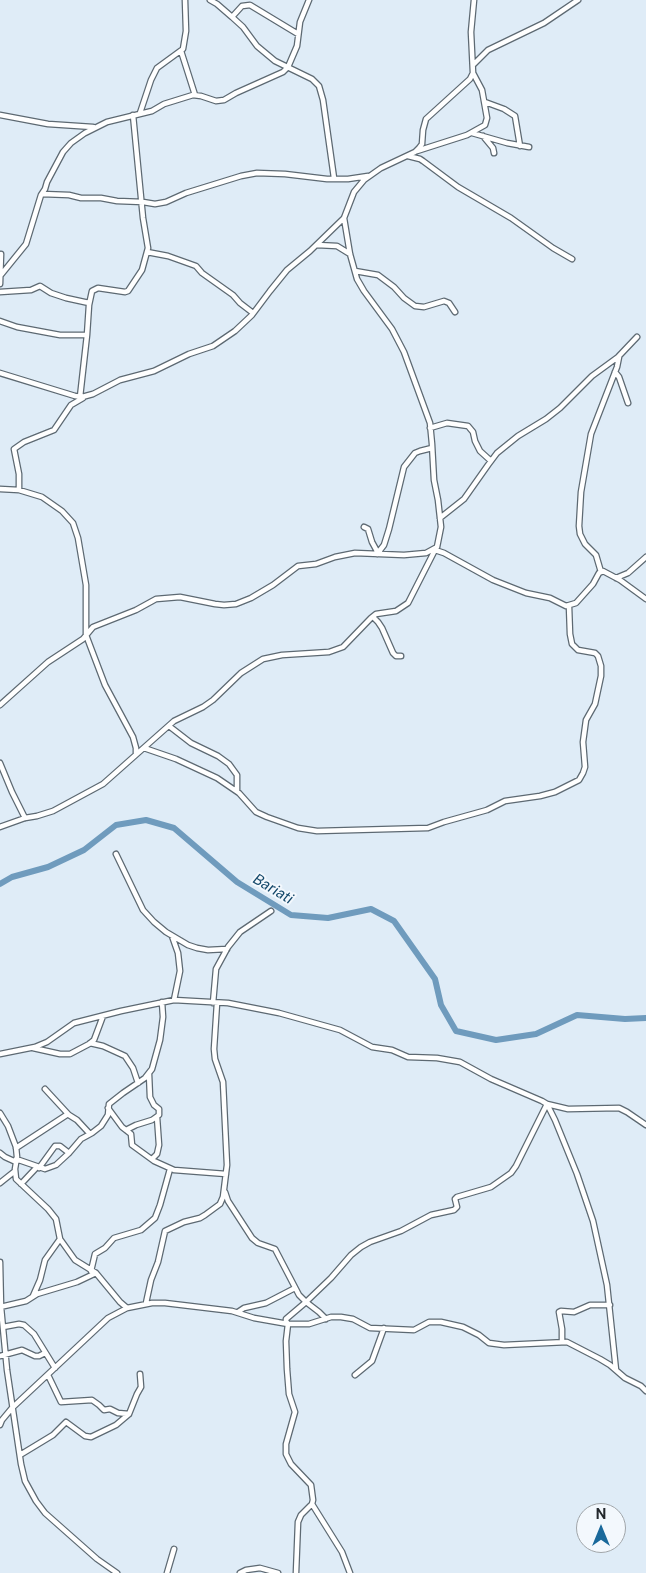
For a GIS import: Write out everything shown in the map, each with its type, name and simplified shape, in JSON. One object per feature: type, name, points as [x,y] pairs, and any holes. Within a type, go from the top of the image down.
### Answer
[{"type":"street","points":[[140,113],[157,68],[183,49],[186,41],[186,0]]},
{"type":"street","points":[[210,0],[232,17],[264,52],[275,61],[312,79],[320,86],[327,121],[334,178]]},
{"type":"street","points":[[0,276],[26,244],[47,182],[66,148],[81,135],[107,122],[152,111],[195,95],[216,101],[224,100],[236,92],[283,72],[288,67],[296,46],[300,22],[308,0]]},
{"type":"street","points":[[415,152],[422,144],[426,119],[470,79],[473,73],[472,32],[474,0]]},
{"type":"street","points":[[474,64],[488,50],[544,23],[578,0]]},
{"type":"street","points":[[232,17],[242,6],[250,5],[298,34]]},
{"type":"street","points":[[181,51],[195,95]]},
{"type":"street","points":[[42,194],[160,204],[186,193],[257,173],[348,179],[368,176],[415,152],[482,128],[487,123],[484,102],[482,90],[473,73]]},
{"type":"street","points":[[484,102],[504,109],[515,116],[520,146]]},
{"type":"street","points":[[0,115],[55,125],[95,127]]},
{"type":"street","points":[[80,397],[89,303],[92,291],[96,288],[125,292],[130,289],[142,270],[148,248],[133,115]]},
{"type":"street","points":[[472,133],[529,147]]},
{"type":"street","points":[[483,136],[493,148],[494,153]]},
{"type":"street","points":[[406,156],[420,159],[458,187],[524,226],[553,248],[572,258]]},
{"type":"street","points":[[18,490],[19,474],[14,449],[54,430],[71,404],[120,380],[154,370],[189,354],[213,346],[235,331],[253,313],[287,270],[344,218],[354,192],[368,176]]},
{"type":"street","points":[[0,827],[53,810],[103,784],[174,721],[203,707],[242,673],[263,659],[282,655],[317,654],[336,651],[343,647],[376,614],[396,611],[408,603],[435,549],[442,527],[434,480],[430,428],[404,352],[392,329],[357,279],[350,254],[344,218]]},
{"type":"street","points":[[317,244],[337,246],[350,254]]},
{"type":"street","points":[[147,252],[168,256],[196,266],[202,274],[233,295],[253,313]]},
{"type":"street","points":[[0,284],[1,254]]},
{"type":"street","points":[[355,270],[378,275],[415,306],[424,307],[444,301],[449,303],[454,312]]},
{"type":"street","points":[[0,292],[30,290],[40,286],[51,294],[89,303]]},
{"type":"street","points":[[0,321],[17,327],[60,336],[87,335]]},
{"type":"street","points":[[440,518],[464,499],[497,453],[518,436],[560,408],[592,376],[620,355],[636,337]]},
{"type":"street","points":[[601,572],[596,555],[585,544],[580,534],[581,492],[592,434],[620,355]]},
{"type":"street","points":[[0,372],[80,397],[86,396]]},
{"type":"street","points":[[615,372],[619,377],[628,403]]},
{"type":"street","points":[[430,428],[446,423],[468,426],[473,432],[480,451],[491,461]]},
{"type":"street","points":[[378,554],[384,545],[391,523],[404,467],[415,454],[432,448]]},
{"type":"street","points":[[0,489],[18,490],[42,496],[62,511],[73,523],[78,538],[86,585],[86,635],[105,685],[133,737],[136,754]]},
{"type":"street","points":[[364,527],[368,530],[378,554]]},
{"type":"street","points":[[0,704],[48,662],[83,639],[92,627],[136,610],[156,599],[180,597],[214,604],[236,604],[251,598],[273,585],[298,566],[316,564],[335,557],[355,553],[404,555],[435,549],[511,588],[550,598],[566,606],[576,603],[601,572]]},
{"type":"street","points":[[616,578],[632,571],[646,557]]},
{"type":"street","points":[[601,572],[605,571],[646,599]]},
{"type":"street","points":[[144,748],[190,764],[217,778],[237,791],[256,812],[306,830],[357,831],[390,828],[428,828],[487,810],[505,800],[540,796],[555,792],[579,780],[585,768],[583,742],[586,720],[595,704],[601,676],[598,656],[594,653],[578,650],[572,644],[569,606]]},
{"type":"street","points":[[373,617],[382,628],[393,652],[396,656],[401,656]]},
{"type":"street","points":[[169,726],[191,743],[218,756],[229,764],[237,775],[237,791]]},
{"type":"street","points":[[0,763],[25,818]]},
{"type":"street","points":[[116,854],[142,910],[154,922],[172,936],[188,945],[197,948],[227,949]]},
{"type":"street","points":[[146,1303],[165,1231],[184,1222],[200,1218],[220,1204],[224,1191],[227,1164],[222,1082],[214,1049],[216,969],[233,939],[271,911]]},
{"type":"street","points":[[172,936],[178,953],[180,971],[174,1000]]},
{"type":"street","points":[[0,1054],[33,1048],[47,1042],[74,1024],[162,1002],[174,1000],[251,1007],[340,1030],[372,1047],[392,1050],[408,1057],[437,1058],[460,1062],[491,1079],[547,1104],[568,1109],[619,1108],[628,1112],[646,1126]]},
{"type":"street","points":[[152,1159],[158,1150],[157,1117],[159,1110],[151,1101],[149,1074],[160,1040],[163,1017],[162,1002]]},
{"type":"street","points":[[33,1048],[46,1052],[70,1054],[90,1043],[96,1035],[103,1016]]},
{"type":"street","points":[[90,1043],[103,1046],[125,1056],[133,1068],[138,1083]]},
{"type":"street","points":[[0,1152],[5,1157],[38,1167],[47,1169],[53,1166],[69,1154],[81,1139],[101,1126],[108,1115],[109,1104],[149,1074]]},
{"type":"street","points":[[46,1089],[68,1114],[77,1120],[90,1134]]},
{"type":"street","points":[[296,1573],[298,1522],[312,1504],[313,1495],[310,1485],[291,1464],[286,1454],[286,1444],[295,1412],[289,1394],[286,1341],[288,1324],[286,1319],[331,1278],[351,1255],[361,1247],[401,1231],[431,1214],[454,1210],[457,1207],[455,1199],[457,1197],[491,1187],[511,1173],[547,1104]]},
{"type":"street","points":[[547,1104],[555,1120],[590,1212],[603,1265],[610,1305],[616,1370]]},
{"type":"street","points":[[108,1108],[132,1136],[132,1145],[152,1159],[170,1169],[226,1174]]},
{"type":"street","points":[[0,1113],[8,1126],[16,1148],[16,1178],[48,1208],[56,1219],[60,1239],[75,1260],[93,1272],[127,1308]]},
{"type":"street","points":[[16,1148],[68,1114]]},
{"type":"street","points":[[126,1130],[157,1117]]},
{"type":"street","points":[[21,1184],[38,1167],[54,1146],[60,1146],[69,1154]]},
{"type":"street","points":[[93,1272],[95,1254],[105,1248],[114,1238],[141,1230],[155,1218],[170,1169]]},
{"type":"street","points":[[0,1183],[15,1171]]},
{"type":"street","points":[[224,1191],[228,1201],[252,1238],[275,1249],[298,1294],[326,1319]]},
{"type":"street","points":[[33,1296],[40,1280],[45,1260],[60,1239]]},
{"type":"street","points":[[0,1262],[3,1355],[20,1455],[28,1489],[42,1508],[92,1554],[117,1573]]},
{"type":"street","points":[[1,1307],[26,1302],[33,1296],[77,1282],[93,1272]]},
{"type":"street","points":[[238,1312],[244,1308],[266,1303],[295,1288]]},
{"type":"street","points":[[0,1425],[12,1408],[108,1318],[127,1308],[146,1303],[165,1303],[238,1312],[254,1318],[288,1324],[309,1324],[341,1317],[353,1319],[370,1328],[414,1330],[432,1321],[463,1327],[479,1334],[489,1342],[499,1345],[562,1341],[572,1343],[605,1362],[624,1378],[641,1386],[646,1391]]},
{"type":"street","points":[[562,1341],[559,1312],[574,1312],[590,1305],[610,1305]]},
{"type":"street","points":[[3,1327],[24,1325],[34,1334],[55,1368]]},
{"type":"street","points":[[355,1375],[370,1364],[376,1354],[380,1334],[384,1328]]},
{"type":"street","points":[[3,1355],[22,1350],[35,1356],[45,1352]]},
{"type":"street","points":[[48,1374],[60,1402],[92,1400],[104,1410],[110,1409],[118,1413],[129,1414]]},
{"type":"street","points":[[20,1455],[52,1435],[66,1422],[85,1436],[91,1437],[114,1426],[129,1414],[141,1387],[140,1374]]},
{"type":"street","points":[[312,1504],[338,1545],[350,1573]]},
{"type":"street","points":[[166,1573],[174,1549]]},
{"type":"street","points":[[240,1573],[260,1568],[278,1573]]},
{"type":"waterway","name":"Bariati","points":[[0,884],[12,877],[48,867],[84,850],[116,825],[146,820],[174,828],[237,882],[291,915],[328,918],[371,909],[394,921],[435,979],[441,1005],[456,1031],[496,1040],[536,1034],[577,1015],[625,1019],[646,1018]]}]
